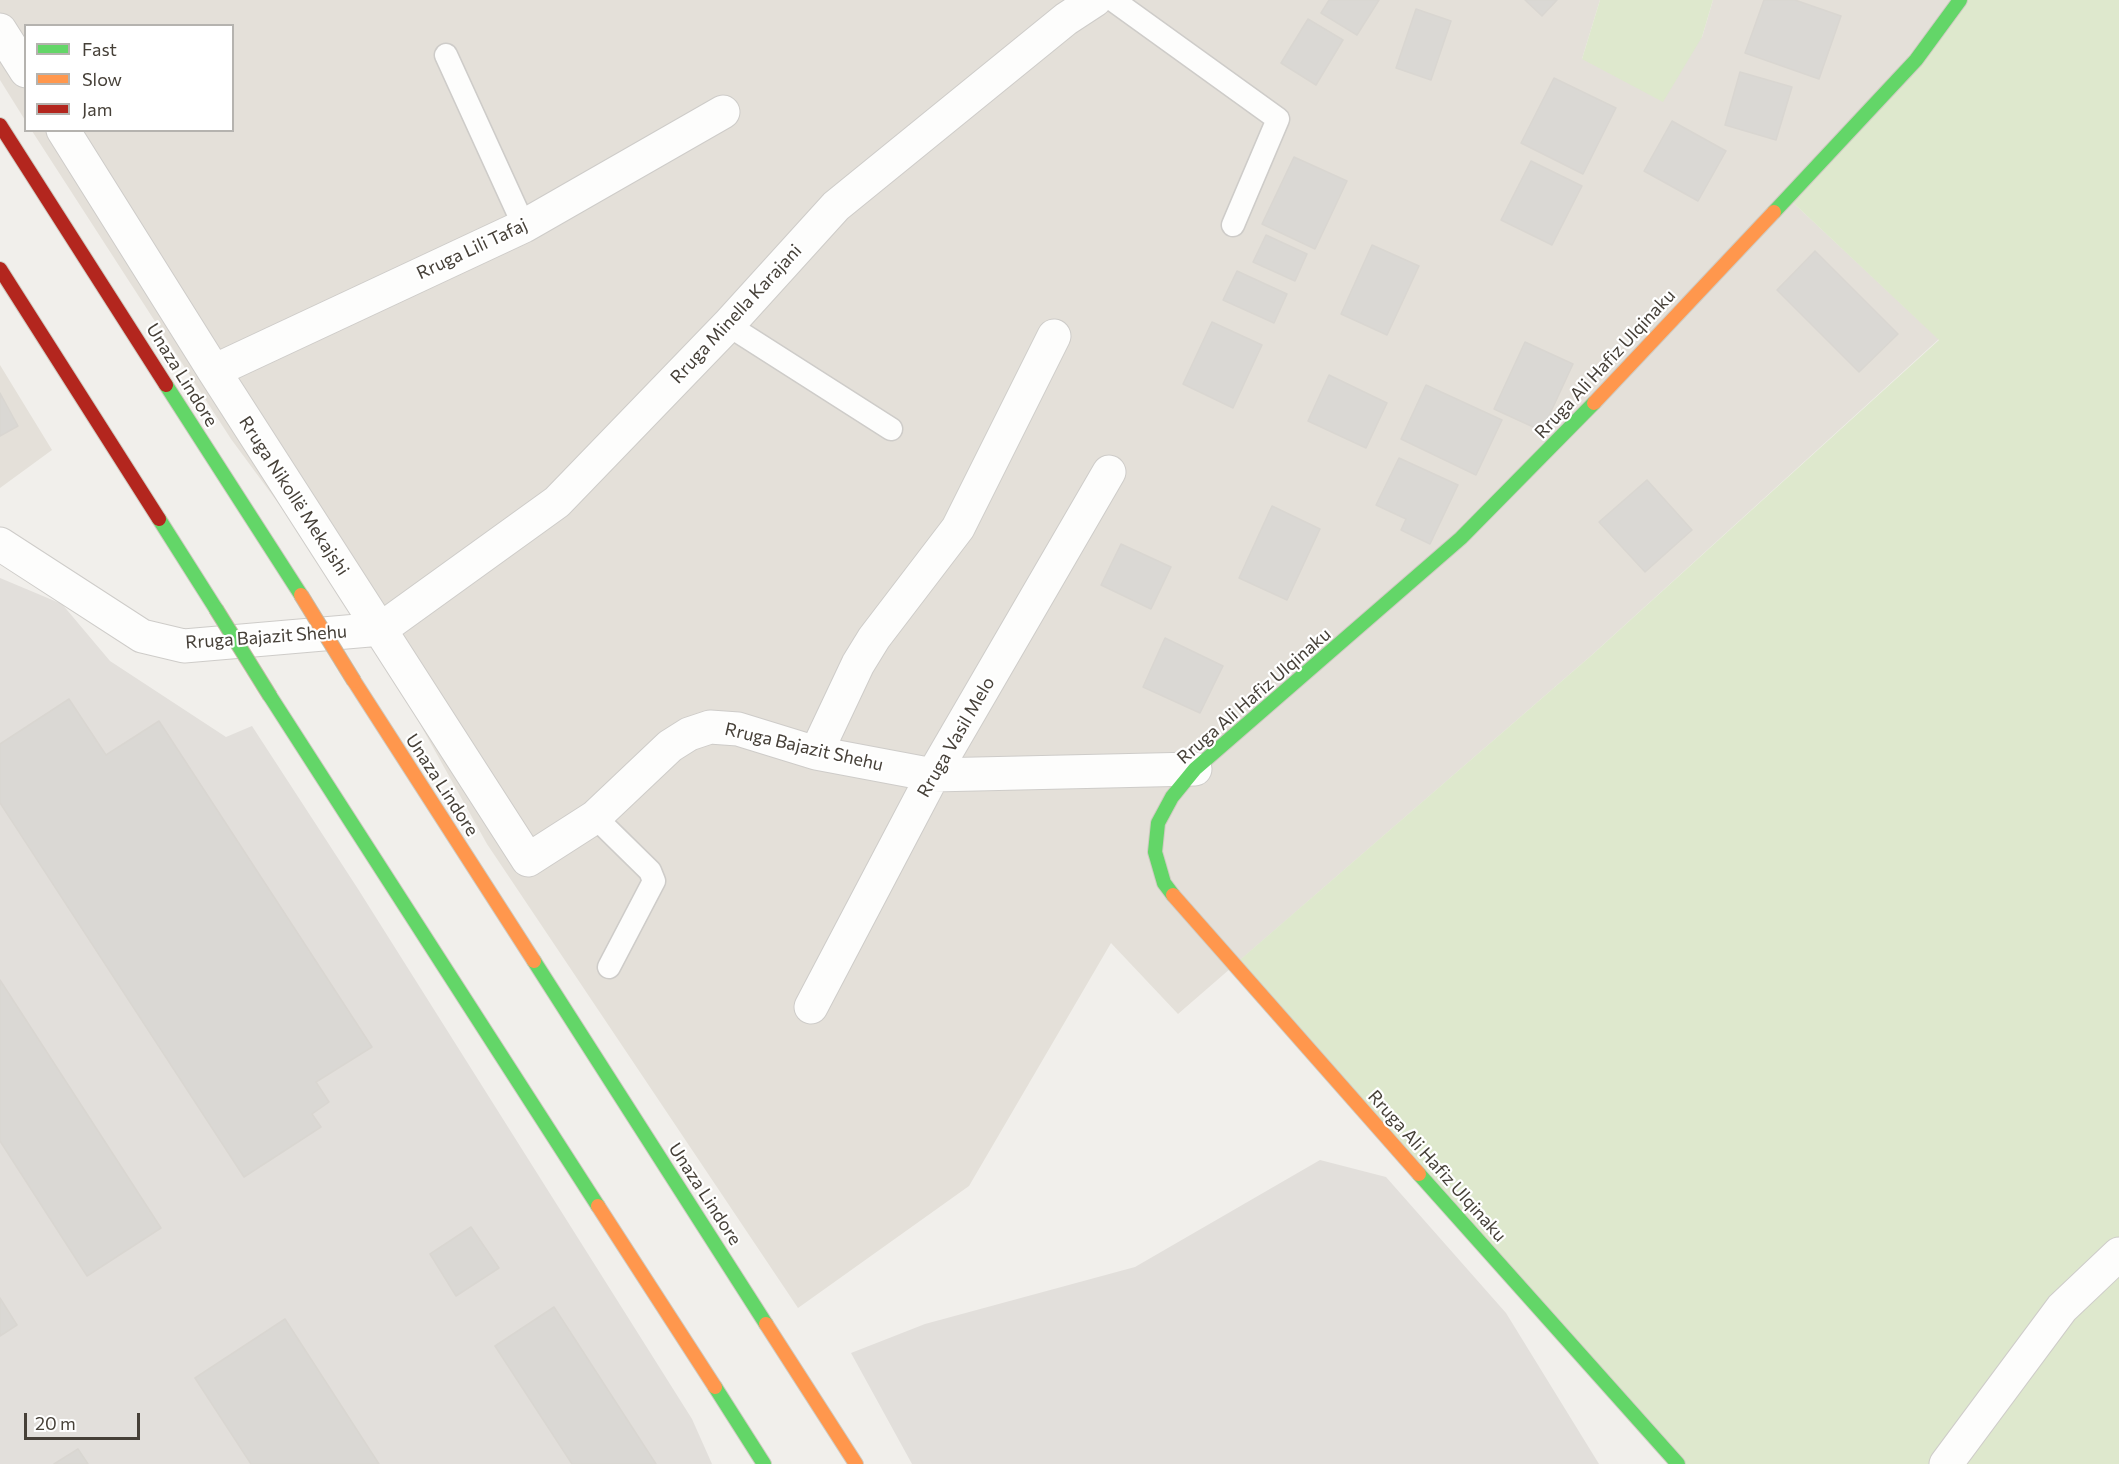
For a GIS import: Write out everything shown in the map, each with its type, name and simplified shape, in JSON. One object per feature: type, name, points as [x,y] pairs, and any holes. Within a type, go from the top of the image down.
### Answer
[{"type":"main road","name":"Rruga Ali Hafiz Ulqinaku","points":[[1678,1464],[1234,965],[1164,883],[1155,852],[1158,823],[1172,797],[1195,769],[1461,538],[1558,440],[1916,60],[1960,0]]},
{"type":"main road","name":"Unaza Lindore","points":[[0,125],[856,1464]]},
{"type":"main road","points":[[0,269],[270,696],[764,1464]]},
{"type":"street","name":"Rruga Minella Karajani","points":[[381,629],[556,502],[728,325],[836,206],[1066,19],[1095,0]]},
{"type":"street","points":[[0,30],[24,68]]},
{"type":"street","name":"Rruga Lili Tafaj","points":[[214,371],[524,226],[723,112]]},
{"type":"street","name":"Rruga Nikollë Mekajshi","points":[[64,132],[214,371],[528,860]]},
{"type":"street","points":[[816,753],[868,646],[958,528],[1054,336]]},
{"type":"street","name":"Rruga Vasil Melo","points":[[811,1007],[933,775],[1109,472]]},
{"type":"street","name":"Rruga Bajazit Shehu","points":[[0,544],[142,636],[184,646],[381,629]]},
{"type":"street","name":"Rruga Bajazit Shehu","points":[[528,860],[595,817],[670,746],[689,734],[710,727],[738,729],[816,753],[933,775],[1195,769]]},
{"type":"street","points":[[1946,1464],[2062,1308],[2119,1254]]},
{"type":"lane","points":[[1113,0],[1278,119],[1233,225]]},
{"type":"lane","points":[[446,55],[524,226]]},
{"type":"lane","points":[[728,325],[891,429]]},
{"type":"lane","points":[[595,817],[650,871],[654,881],[609,967]]},
{"type":"lane","points":[[720,1396],[746,1464]]},
{"type":"shaded area","points":[[0,0],[1600,0],[1582,59],[1702,37],[1713,0],[1957,0],[1787,197],[1939,339],[1593,654],[1178,1014],[1111,943],[969,1186],[798,1308],[487,844],[382,656],[318,557],[231,439],[33,132],[234,132],[234,24],[24,24],[24,118],[0,80]]},
{"type":"shaded area","points":[[0,365],[52,450],[0,488]]},
{"type":"shaded area","points":[[0,578],[62,604],[110,661],[226,737],[252,726],[358,889],[692,1419],[712,1464],[0,1464]]},
{"type":"shaded area","points":[[1320,1160],[1386,1177],[1506,1313],[1599,1464],[912,1464],[851,1353],[925,1324],[1135,1267]]},
{"type":"green space","points":[[1600,0],[1713,0],[1702,37],[1663,102],[1582,59]]},
{"type":"green space","points":[[1957,0],[2119,0],[2119,1464],[1678,1464],[1234,965],[1593,654],[1939,340],[1787,197]]},
{"type":"building","points":[[1329,0],[1379,0],[1357,35],[1321,13]]},
{"type":"building","points":[[1525,0],[1557,0],[1542,16]]},
{"type":"building","points":[[1764,0],[1795,0],[1841,16],[1819,79],[1745,53]]},
{"type":"building","points":[[1416,9],[1451,21],[1431,80],[1396,68]]},
{"type":"building","points":[[1308,19],[1343,40],[1316,85],[1281,63]]},
{"type":"building","points":[[1740,72],[1792,87],[1776,140],[1725,125]]},
{"type":"building","points":[[1554,78],[1616,108],[1583,174],[1521,143]]},
{"type":"building","points":[[1672,121],[1726,151],[1698,201],[1644,171]]},
{"type":"building","points":[[1294,157],[1347,181],[1315,249],[1262,224]]},
{"type":"building","points":[[1531,161],[1582,186],[1552,245],[1501,220]]},
{"type":"building","points":[[1266,235],[1307,254],[1295,281],[1253,262]]},
{"type":"building","points":[[1372,245],[1419,266],[1387,335],[1341,314]]},
{"type":"building","points":[[1815,251],[1898,334],[1859,372],[1777,290]]},
{"type":"building","points":[[1237,271],[1287,294],[1274,323],[1223,300]]},
{"type":"building","points":[[1212,322],[1262,345],[1233,408],[1183,384]]},
{"type":"building","points":[[1525,342],[1573,364],[1542,431],[1494,409]]},
{"type":"building","points":[[1329,375],[1387,403],[1366,448],[1308,421]]},
{"type":"building","points":[[1426,385],[1502,420],[1476,475],[1401,439]]},
{"type":"building","points":[[0,393],[18,426],[0,436]]},
{"type":"building","points":[[1399,458],[1458,485],[1430,544],[1401,530],[1406,519],[1376,505]]},
{"type":"building","points":[[1647,480],[1692,530],[1645,572],[1599,522]]},
{"type":"building","points":[[1272,506],[1320,529],[1287,600],[1239,578]]},
{"type":"building","points":[[1121,544],[1171,567],[1151,609],[1101,585]]},
{"type":"building","points":[[1165,638],[1223,666],[1200,713],[1143,687]]},
{"type":"building","points":[[69,699],[106,755],[159,721],[372,1047],[316,1082],[329,1102],[312,1114],[321,1127],[244,1177],[0,803],[0,744]]},
{"type":"building","points":[[0,980],[161,1228],[87,1276],[0,1141]]},
{"type":"building","points":[[471,1227],[499,1268],[456,1296],[430,1254]]},
{"type":"building","points":[[0,1298],[17,1325],[0,1336]]},
{"type":"building","points":[[554,1307],[656,1464],[572,1464],[495,1346]]},
{"type":"building","points":[[285,1319],[379,1464],[251,1464],[195,1378]]},
{"type":"building","points":[[78,1449],[88,1464],[54,1464]]},
{"type":"traffic: fast","points":[[1774,212],[1916,60],[1960,0]]},
{"type":"traffic: fast","points":[[166,385],[301,595]]},
{"type":"traffic: fast","points":[[1173,895],[1164,883],[1155,852],[1158,823],[1172,797],[1195,769],[1461,538],[1594,403]]},
{"type":"traffic: fast","points":[[159,519],[216,609]]},
{"type":"traffic: fast","points":[[216,609],[270,696]]},
{"type":"traffic: fast","points":[[270,696],[598,1206]]},
{"type":"traffic: fast","points":[[534,961],[766,1324]]},
{"type":"traffic: fast","points":[[1419,1174],[1678,1464]]},
{"type":"traffic: fast","points":[[715,1387],[764,1464]]},
{"type":"traffic: slow","points":[[1594,403],[1774,212]]},
{"type":"traffic: slow","points":[[301,595],[354,681]]},
{"type":"traffic: slow","points":[[354,681],[534,961]]},
{"type":"traffic: slow","points":[[1173,895],[1419,1174]]},
{"type":"traffic: slow","points":[[598,1206],[715,1387]]},
{"type":"traffic: slow","points":[[766,1324],[856,1464]]},
{"type":"traffic: jam","points":[[0,125],[166,385]]},
{"type":"traffic: jam","points":[[0,269],[159,519]]}]
